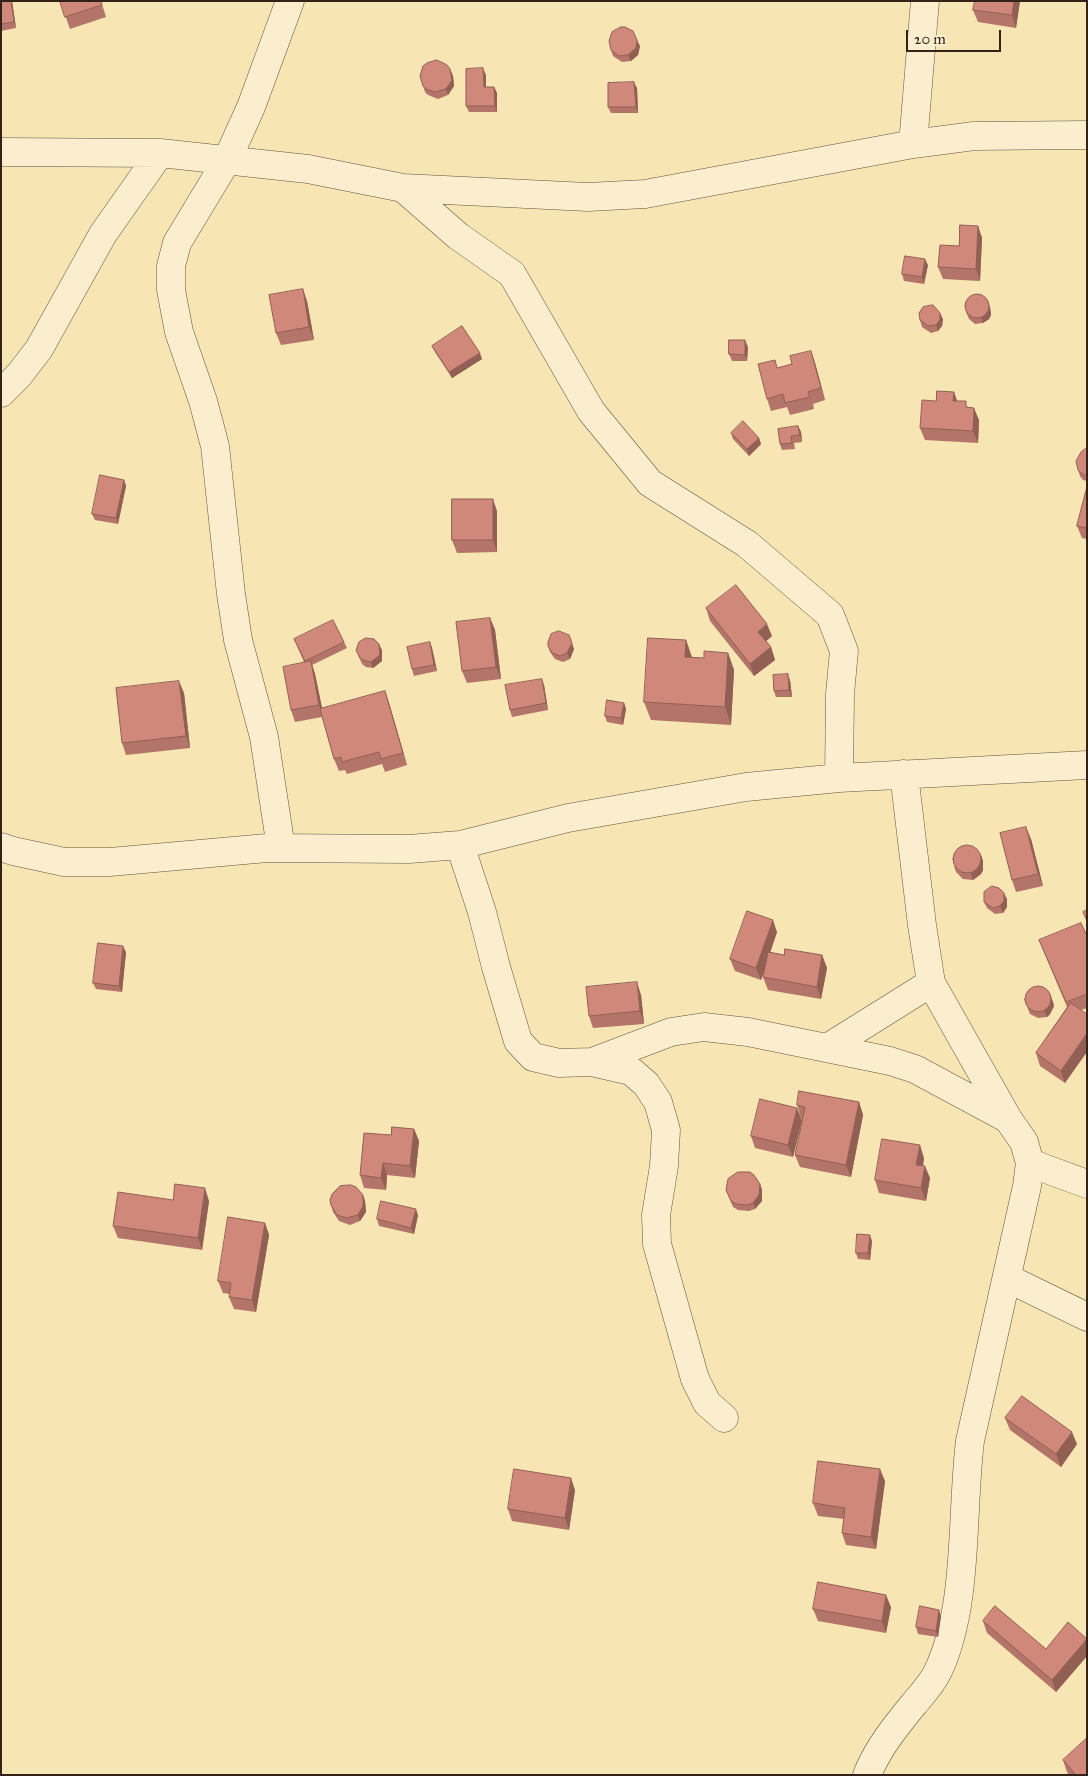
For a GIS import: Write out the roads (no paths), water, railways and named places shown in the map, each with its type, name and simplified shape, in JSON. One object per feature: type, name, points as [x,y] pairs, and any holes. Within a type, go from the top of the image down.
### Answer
[{"type":"street","points":[[281,848],[264,737],[238,640],[231,594],[215,446],[203,401],[179,332],[171,290],[171,266],[177,243],[227,160],[251,108],[290,1]]},
{"type":"street","points":[[913,144],[925,1]]},
{"type":"street","points":[[1,152],[160,153],[308,168],[403,188],[588,197],[645,194],[913,144],[974,136],[1087,135]]},
{"type":"street","points":[[1,393],[19,376],[39,349],[103,234],[160,153]]},
{"type":"street","points":[[403,188],[458,236],[512,274],[591,411],[650,483],[747,544],[830,615],[844,652],[840,694],[839,778]]},
{"type":"street","points":[[1,847],[13,852],[64,862],[110,862],[267,848],[409,849],[460,845],[568,818],[727,790],[839,778],[1087,765]]},
{"type":"street","points":[[867,1775],[886,1739],[937,1673],[955,1619],[962,1558],[966,1477],[970,1442],[1028,1186],[1030,1163],[1024,1142],[1008,1119],[931,983],[904,774]]},
{"type":"street","points":[[460,845],[482,912],[518,1041],[533,1057],[559,1063],[592,1062],[631,1070],[646,1084],[658,1102],[666,1130],[664,1166],[656,1215],[657,1244],[695,1379],[707,1403],[724,1418]]},
{"type":"street","points":[[827,1048],[931,983]]},
{"type":"street","points":[[592,1062],[671,1032],[704,1027],[748,1032],[890,1061],[915,1069],[1008,1119]]},
{"type":"street","points":[[1030,1163],[1087,1184]]},
{"type":"street","points":[[1007,1278],[1087,1317]]}]
